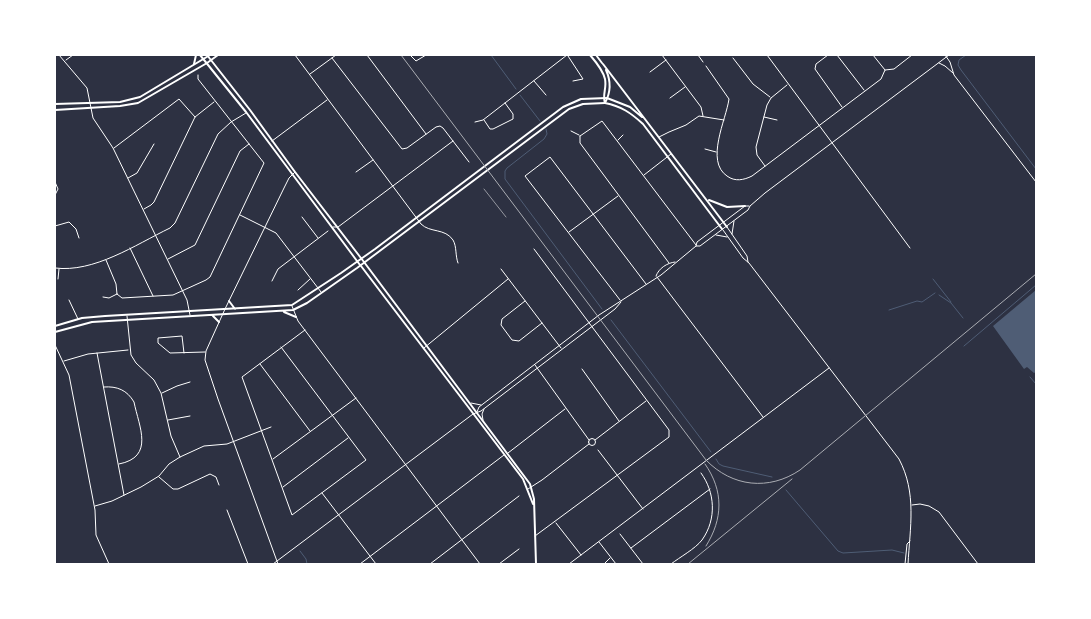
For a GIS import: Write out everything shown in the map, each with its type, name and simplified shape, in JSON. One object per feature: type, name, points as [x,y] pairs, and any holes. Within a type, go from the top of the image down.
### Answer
[{"type":"main road","points":[[194,64],[196,55]]},
{"type":"main road","points":[[200,55],[246,112],[504,455],[528,489],[530,500],[534,504]]},
{"type":"main road","points":[[55,104],[120,102],[140,97],[208,55],[532,487],[536,564]]},
{"type":"main road","points":[[55,110],[120,106],[141,102],[207,64],[218,55]]},
{"type":"main road","points":[[590,55],[600,67],[605,79],[603,97],[605,103]]},
{"type":"main road","points":[[596,55],[726,227]]},
{"type":"main road","points":[[603,64],[610,84],[605,103]]},
{"type":"main road","points":[[492,164],[563,107],[581,99],[607,98],[630,107],[647,122]]},
{"type":"main road","points":[[55,332],[92,322],[293,310],[308,303],[492,164],[569,109],[583,104],[605,103],[620,107],[633,115],[722,230]]},
{"type":"main road","points":[[655,141],[659,138]]},
{"type":"main road","points":[[55,326],[78,319],[292,305],[341,274],[416,217],[480,173]]},
{"type":"main road","points":[[706,199],[720,206],[745,206]]},
{"type":"main road","points":[[229,301],[235,309]]},
{"type":"main road","points":[[281,312],[296,317]]},
{"type":"main road","points":[[211,315],[216,316],[219,322]]},
{"type":"street","points":[[57,55],[65,61],[87,88],[93,118],[97,127],[113,148],[128,178],[183,291],[190,316]]},
{"type":"street","points":[[65,61],[73,55]]},
{"type":"street","points":[[295,55],[419,221],[425,228],[440,231],[450,237],[456,248],[458,263]]},
{"type":"street","points":[[310,75],[336,55]]},
{"type":"street","points":[[367,55],[426,134]]},
{"type":"street","points":[[410,55],[416,61],[426,55]]},
{"type":"street","points":[[475,122],[483,120],[567,55],[584,79],[573,81]]},
{"type":"street","points":[[662,55],[701,107],[703,116]]},
{"type":"street","points":[[698,55],[703,62]]},
{"type":"street","points":[[767,55],[910,248]]},
{"type":"street","points":[[828,55],[816,64],[815,68],[843,108]]},
{"type":"street","points":[[838,55],[865,91]]},
{"type":"street","points":[[873,55],[885,70]]},
{"type":"street","points":[[885,70],[894,69],[910,55]]},
{"type":"street","points":[[696,246],[700,246],[726,227],[748,210],[750,206],[947,56],[953,73]]},
{"type":"street","points":[[332,58],[402,149],[407,148],[440,126],[469,162]]},
{"type":"street","points":[[733,58],[753,84],[771,98]]},
{"type":"street","points":[[650,72],[666,60]]},
{"type":"street","points":[[938,63],[953,73],[1036,182]]},
{"type":"street","points":[[706,66],[729,98],[717,152],[717,164],[720,170],[730,178],[743,180],[752,176],[881,79],[885,70]]},
{"type":"street","points":[[116,294],[122,298],[173,295],[210,276],[264,164],[198,79],[198,75]]},
{"type":"street","points":[[534,81],[546,95]]},
{"type":"street","points":[[765,166],[757,154],[756,147],[767,105],[771,98],[789,84]]},
{"type":"street","points":[[670,98],[686,86]]},
{"type":"street","points":[[113,148],[179,99],[195,117]]},
{"type":"street","points":[[269,143],[328,99]]},
{"type":"street","points":[[143,210],[154,202],[195,117],[215,101]]},
{"type":"street","points":[[483,120],[490,129],[493,129],[513,119],[513,114],[505,103]]},
{"type":"street","points":[[55,268],[86,267],[170,228],[175,223],[218,134],[246,112]]},
{"type":"street","points":[[659,138],[703,116],[724,120]]},
{"type":"street","points":[[764,117],[777,120]]},
{"type":"street","points":[[580,136],[602,121],[696,246]]},
{"type":"street","points":[[571,131],[580,136]]},
{"type":"street","points":[[617,140],[623,135]]},
{"type":"street","points":[[580,136],[580,143],[669,263]]},
{"type":"street","points":[[333,227],[338,227],[453,141]]},
{"type":"street","points":[[168,260],[191,249],[194,245],[240,151],[249,143]]},
{"type":"street","points":[[128,178],[137,173],[154,144]]},
{"type":"street","points":[[705,150],[717,152]]},
{"type":"street","points":[[644,176],[671,154]]},
{"type":"street","points":[[621,302],[525,176],[550,157],[646,284]]},
{"type":"street","points":[[356,172],[373,160]]},
{"type":"street","points":[[278,564],[205,360],[206,352],[225,309],[265,227],[295,172]]},
{"type":"street","points":[[55,182],[58,189],[55,195]]},
{"type":"street","points":[[568,232],[619,195]]},
{"type":"street","points":[[476,412],[503,388],[559,345],[614,304],[621,302],[656,276],[666,271],[696,246],[697,242],[745,206],[750,206]]},
{"type":"street","points":[[240,215],[265,227],[280,237],[321,292]]},
{"type":"street","points":[[302,217],[318,239]]},
{"type":"street","points":[[732,235],[735,220]]},
{"type":"street","points":[[55,226],[69,222],[76,229],[79,238]]},
{"type":"street","points":[[726,227],[747,256],[749,263]]},
{"type":"street","points":[[722,230],[899,459],[907,476],[912,505],[910,540],[906,564]]},
{"type":"street","points":[[272,281],[278,269],[328,231]]},
{"type":"street","points":[[716,234],[728,237]]},
{"type":"street","points":[[130,247],[153,296]]},
{"type":"street","points":[[534,249],[669,430],[670,434],[669,437],[535,536]]},
{"type":"street","points":[[106,259],[116,284],[116,294]]},
{"type":"street","points":[[656,276],[669,263],[676,262]]},
{"type":"street","points":[[58,279],[59,268]]},
{"type":"street","points":[[501,269],[562,350]]},
{"type":"street","points":[[656,276],[763,418]]},
{"type":"street","points":[[298,290],[311,278]]},
{"type":"street","points":[[424,348],[508,278]]},
{"type":"street","points":[[103,297],[109,298],[116,294]]},
{"type":"street","points":[[68,300],[78,319]]},
{"type":"street","points":[[525,301],[500,322],[512,340],[519,341],[542,323]]},
{"type":"street","points":[[272,564],[473,414],[485,408],[537,369],[619,307],[621,302]]},
{"type":"street","points":[[292,305],[296,317],[305,330],[480,564]]},
{"type":"street","points":[[127,315],[129,350],[133,360],[150,376],[161,393],[171,436],[180,457]]},
{"type":"street","points":[[281,347],[366,460],[292,515],[242,377],[281,347],[305,330]]},
{"type":"street","points":[[184,353],[182,336],[158,338],[160,344],[170,353],[184,353],[206,352]]},
{"type":"street","points":[[55,345],[71,382],[94,506],[96,535],[109,564]]},
{"type":"street","points":[[63,362],[74,357],[129,350]]},
{"type":"street","points":[[97,353],[124,495]]},
{"type":"street","points":[[260,364],[311,432]]},
{"type":"street","points":[[534,365],[590,444]]},
{"type":"street","points":[[569,564],[830,368]]},
{"type":"street","points":[[582,369],[619,421]]},
{"type":"street","points":[[161,393],[190,382]]},
{"type":"street","points":[[103,387],[121,389],[131,397],[134,402],[143,445],[138,455],[131,460],[118,464]]},
{"type":"street","points":[[503,388],[506,391]]},
{"type":"street","points":[[272,460],[356,398]]},
{"type":"street","points":[[589,440],[594,440],[646,400]]},
{"type":"street","points":[[471,404],[482,405]]},
{"type":"street","points":[[483,420],[482,414],[485,408]]},
{"type":"street","points":[[508,453],[566,409]]},
{"type":"street","points":[[167,420],[190,416]]},
{"type":"street","points":[[94,506],[112,501],[159,476],[169,464],[204,446],[224,445],[271,427]]},
{"type":"street","points":[[282,487],[349,437]]},
{"type":"street","points":[[528,489],[590,444],[594,445],[594,440]]},
{"type":"street","points":[[598,450],[642,509]]},
{"type":"street","points":[[360,564],[504,455]]},
{"type":"street","points":[[671,564],[701,541],[712,514],[709,483],[701,473]]},
{"type":"street","points":[[159,476],[174,489],[178,489],[210,474],[216,477],[219,485]]},
{"type":"street","points":[[630,548],[710,488]]},
{"type":"street","points":[[322,492],[376,564]]},
{"type":"street","points":[[430,564],[519,496]]},
{"type":"street","points":[[912,505],[929,506],[939,512],[978,564]]},
{"type":"street","points":[[227,510],[248,564]]},
{"type":"street","points":[[556,522],[581,555]]},
{"type":"street","points":[[620,534],[643,564]]},
{"type":"street","points":[[599,542],[616,564]]},
{"type":"street","points":[[499,564],[519,549]]},
{"type":"street","points":[[604,564],[611,558]]},
{"type":"street","points":[[610,564],[613,561]]},
{"type":"lane","points":[[484,189],[506,217]]},
{"type":"water","points":[[1036,290],[1036,372],[1034,373],[1027,367],[1024,369],[993,326]]},
{"type":"waterway","points":[[491,55],[516,89]]},
{"type":"waterway","points":[[966,55],[959,60],[958,65],[961,70],[1036,169]]},
{"type":"waterway","points":[[520,95],[540,121]]},
{"type":"waterway","points":[[546,129],[547,134],[544,139],[507,168],[505,179],[602,309]]},
{"type":"waterway","points":[[933,279],[951,302]]},
{"type":"waterway","points":[[964,346],[1036,285]]},
{"type":"waterway","points":[[889,310],[917,301],[922,302],[935,293]]},
{"type":"waterway","points":[[939,295],[951,303],[963,318]]},
{"type":"waterway","points":[[611,320],[711,452]]},
{"type":"waterway","points":[[1030,377],[1036,384]]},
{"type":"waterway","points":[[716,459],[723,466],[772,477]]},
{"type":"waterway","points":[[786,490],[838,551],[843,553],[892,550],[904,553]]},
{"type":"waterway","points":[[300,551],[307,564]]},
{"type":"railway","points":[[401,55],[706,460],[716,469],[739,481],[751,483],[776,481],[800,470],[1036,274]]},
{"type":"railway","points":[[705,464],[716,484],[719,505],[716,526],[706,546]]},
{"type":"railway","points":[[688,564],[792,479]]}]
